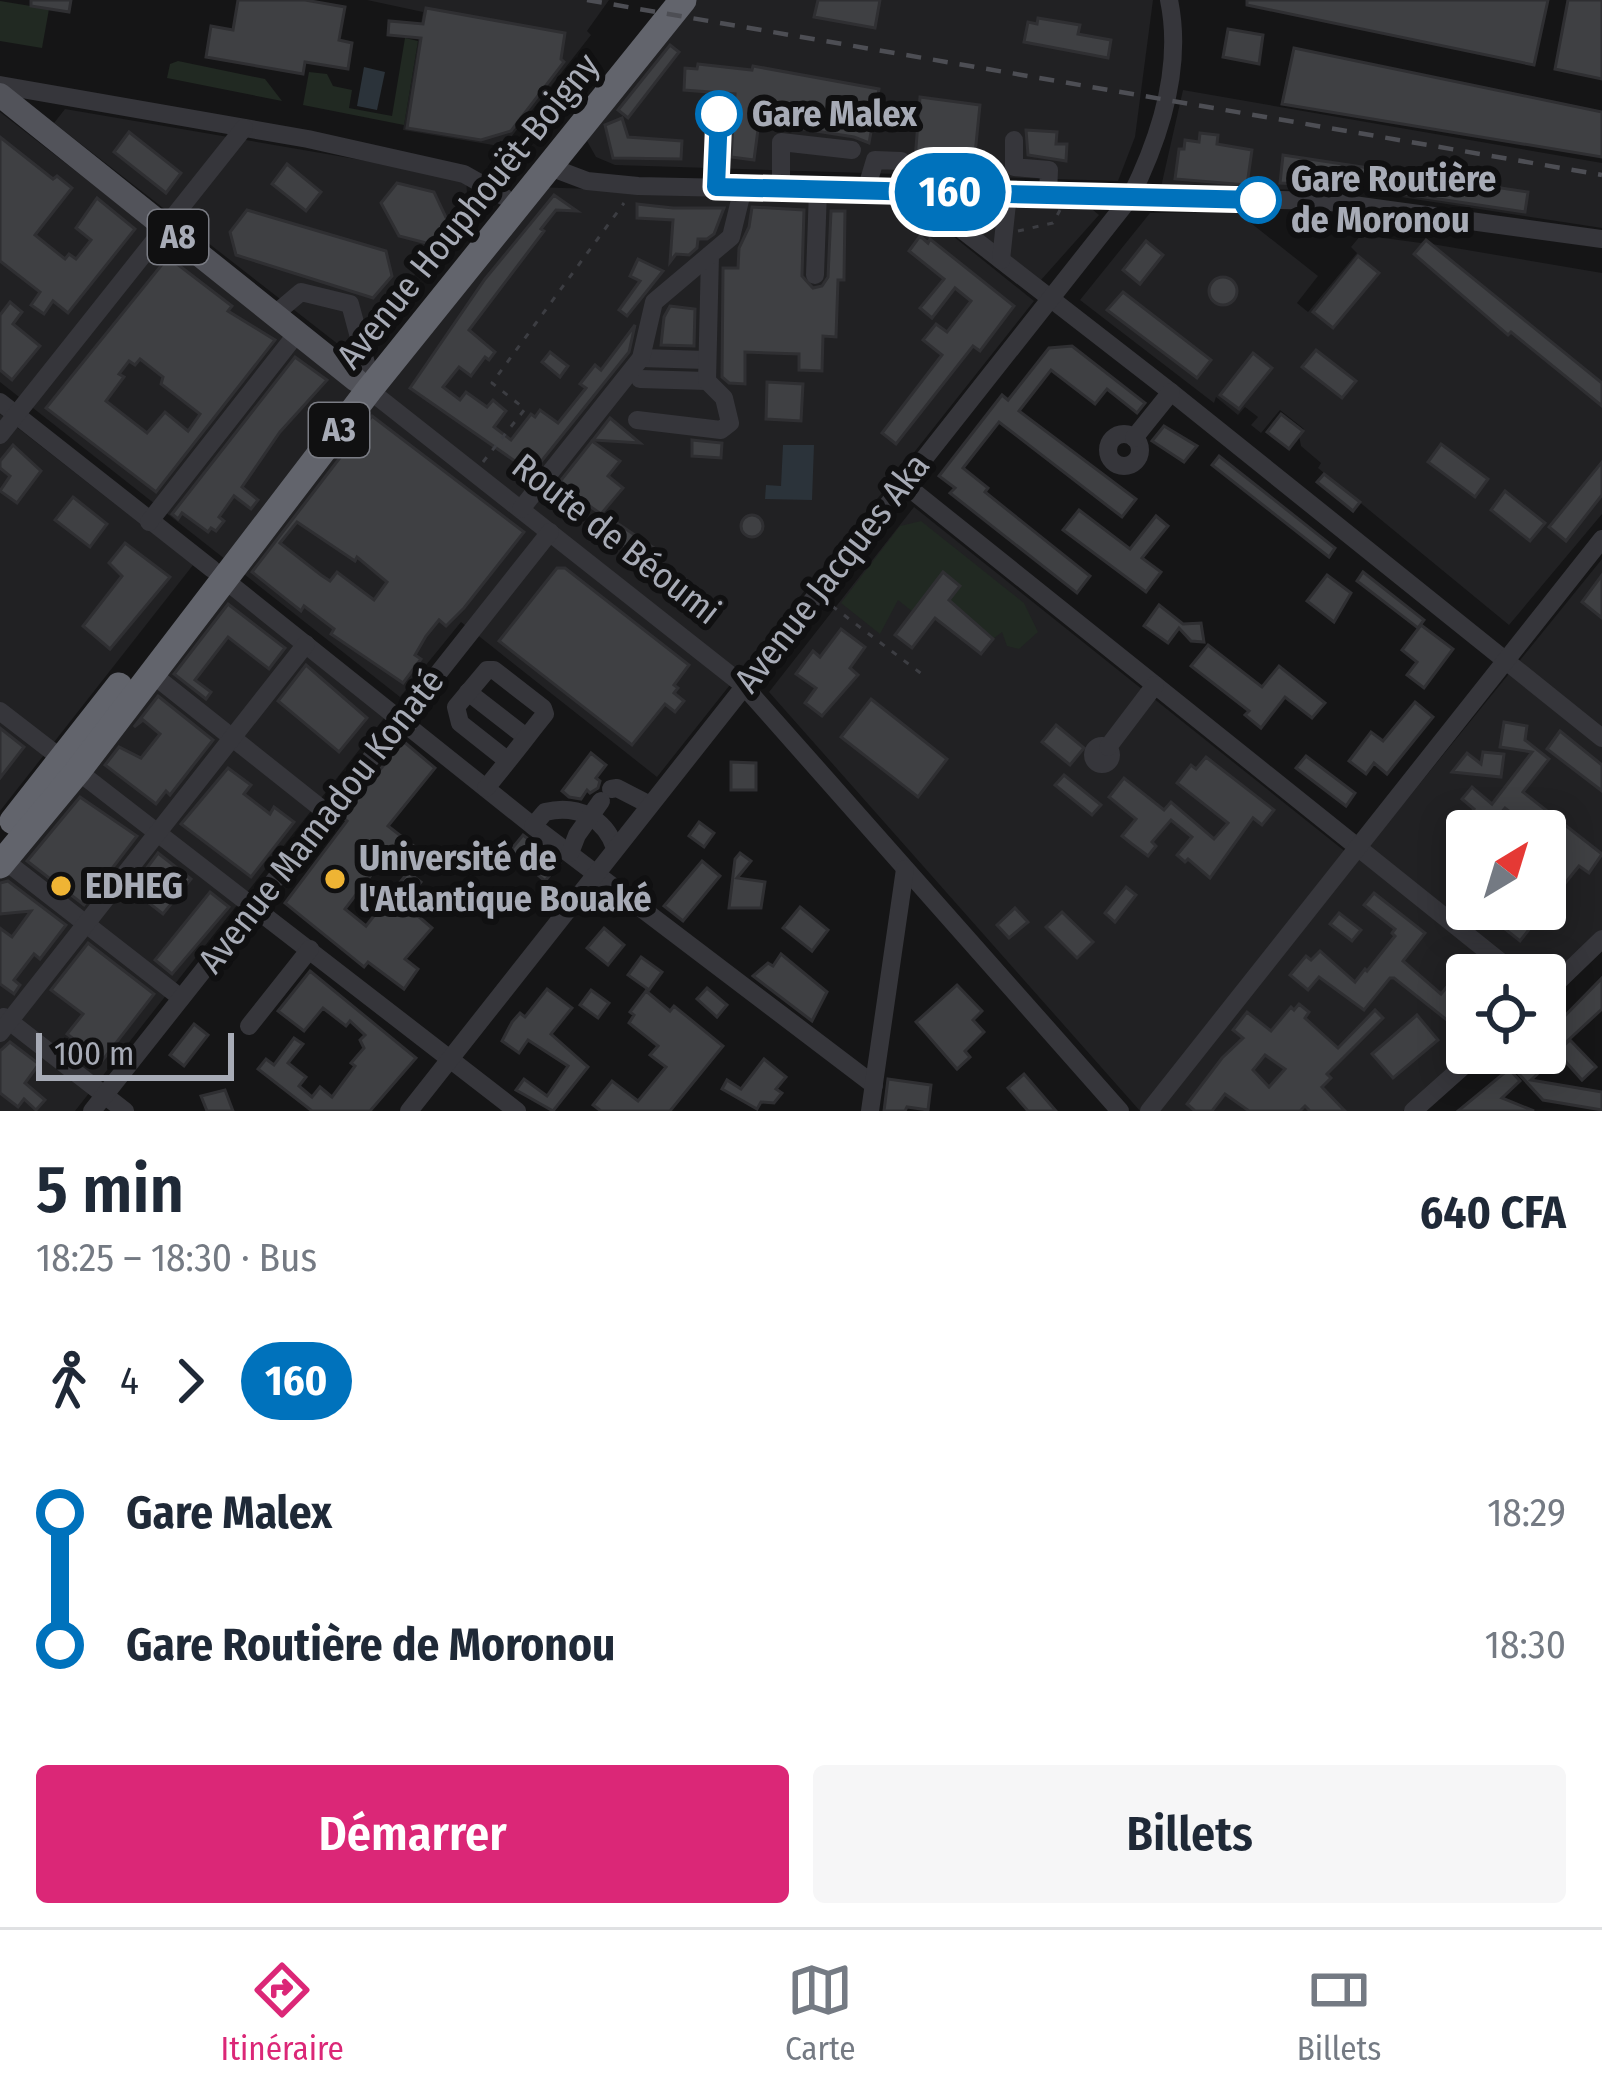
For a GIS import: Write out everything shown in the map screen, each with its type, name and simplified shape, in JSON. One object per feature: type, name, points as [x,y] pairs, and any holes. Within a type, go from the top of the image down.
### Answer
[{"type":"highway","name":"Avenue Houphouët-Boigny","points":[[1,854],[503,196],[661,0]]},
{"type":"highway","name":"Avenue Houphouët-Boigny","points":[[364,379],[550,167],[683,0]]},
{"type":"highway","name":"Avenue Houphouët-Boigny","points":[[69,766],[152,674],[218,575]]},
{"type":"main road","name":"Route de Béoumi","points":[[0,95],[364,379]]},
{"type":"street","name":"Avenue Jacques Aka","points":[[409,1111],[1130,198],[1165,108],[1171,69],[1169,0]]},
{"type":"street","points":[[0,85],[244,128],[464,174],[503,196]]},
{"type":"street","points":[[716,187],[719,114]]},
{"type":"street","points":[[0,435],[8,408],[166,227],[244,128]]},
{"type":"street","points":[[1014,140],[1014,167],[1048,169],[1056,195]]},
{"type":"street","points":[[782,189],[781,142],[852,150]]},
{"type":"street","points":[[866,190],[875,160],[901,161],[912,191],[1602,738]]},
{"type":"street","points":[[550,167],[567,177],[638,186],[1349,202],[1602,239]]},
{"type":"street","points":[[521,509],[641,358],[654,302],[736,229],[742,188]]},
{"type":"street","points":[[815,275],[818,190]]},
{"type":"street","points":[[1000,260],[1008,194]]},
{"type":"street","points":[[637,420],[726,428],[731,415],[727,403],[706,381],[710,255]]},
{"type":"street","points":[[275,314],[301,292],[350,304],[364,379]]},
{"type":"street","points":[[148,522],[298,332]]},
{"type":"street","points":[[641,358],[706,360]]},
{"type":"street","name":"Route de Béoumi","points":[[364,379],[743,685],[1120,1111]]},
{"type":"street","points":[[640,379],[706,381]]},
{"type":"street","points":[[1134,438],[1171,392]]},
{"type":"street","points":[[8,408],[533,826],[874,1084]]},
{"type":"street","points":[[903,483],[1491,954]]},
{"type":"street","name":"Avenue Mamadou Konaté","points":[[99,1103],[550,532]]},
{"type":"street","points":[[1149,1111],[1602,538]]},
{"type":"street","points":[[125,1111],[99,1103],[3,1023],[306,644]]},
{"type":"street","points":[[486,788],[508,761],[544,714],[543,708],[494,670],[482,673],[456,707],[460,722],[508,761]]},
{"type":"street","points":[[152,674],[327,813]]},
{"type":"street","points":[[1108,747],[1155,685]]},
{"type":"street","points":[[468,692],[526,737]]},
{"type":"street","points":[[0,711],[517,1111]]},
{"type":"street","points":[[570,853],[601,802],[617,788],[650,805]]},
{"type":"street","points":[[533,826],[545,812],[601,802]]},
{"type":"street","points":[[601,802],[615,848]]},
{"type":"street","points":[[1,854],[181,998]]},
{"type":"street","points":[[870,1111],[905,869]]},
{"type":"street","points":[[1566,974],[1602,939]]},
{"type":"street","points":[[249,1026],[310,950]]},
{"type":"street","points":[[1413,1111],[1454,1074]]},
{"type":"path","points":[[475,473],[524,409],[492,383],[638,186]]},
{"type":"path","points":[[1002,238],[1053,223],[1056,195]]},
{"type":"path","points":[[816,593],[927,678]]},
{"type":"shaded area","points":[[367,0],[609,0],[587,31],[591,35],[508,141],[500,141],[499,146],[403,130],[423,12]]},
{"type":"shaded area","points":[[682,0],[1153,0],[1135,137],[1118,181],[615,165],[596,157],[587,141]]},
{"type":"shaded area","points":[[0,1],[49,9],[42,48],[0,41]]},
{"type":"shaded area","points":[[405,38],[418,41],[404,125],[303,105],[309,72],[327,74],[333,86],[352,90],[349,108],[392,116]]},
{"type":"shaded area","points":[[178,61],[265,79],[282,101],[167,78],[170,64]]},
{"type":"shaded area","points":[[364,67],[385,72],[377,110],[357,106]]},
{"type":"shaded area","points":[[1183,90],[1602,163],[1602,228],[1362,191],[1161,187]]},
{"type":"shaded area","points":[[65,109],[466,178],[468,207],[352,355],[54,123]]},
{"type":"shaded area","points":[[0,112],[368,399],[534,187],[908,200],[1034,301],[657,777],[461,622],[400,697],[0,382]]},
{"type":"shaded area","points":[[949,197],[1086,204],[1099,215],[1041,280],[945,206]]},
{"type":"shaded area","points":[[1237,212],[1318,276],[1297,303],[1308,312],[1357,253],[1351,247],[1361,235],[1421,243],[1426,239],[1432,244],[1602,273],[1602,514],[1509,625],[1318,468],[1321,463],[1301,446],[1299,436],[1304,429],[1280,410],[1261,433],[1251,425],[1258,417],[1245,407],[1238,415],[1216,397],[1214,403],[1080,300],[1150,213]]},
{"type":"shaded area","points":[[0,414],[193,565],[0,811]]},
{"type":"shaded area","points":[[783,445],[814,445],[812,500],[765,499],[766,485],[781,486]]},
{"type":"shaded area","points":[[914,507],[1357,861],[1602,559],[1602,940],[1566,971],[1566,954],[1446,954],[1446,1074],[1403,1111],[1140,1111],[769,692]]},
{"type":"shaded area","points":[[921,521],[1024,603],[1038,632],[1019,649],[1007,646],[1002,632],[993,639],[949,600],[959,585],[943,573],[913,612],[898,600],[880,634],[841,603],[900,526]]},
{"type":"shaded area","points":[[212,581],[385,717],[75,1111],[0,1111],[0,850]]},
{"type":"building","points":[[31,0],[71,0],[69,12],[31,6]]},
{"type":"building","points":[[238,0],[305,0],[345,7],[339,40],[352,43],[348,69],[305,62],[303,74],[206,57],[211,26],[233,30]]},
{"type":"building","points":[[818,0],[880,0],[875,28],[814,17]]},
{"type":"building","points":[[1247,0],[1548,0],[1534,65],[1247,5]]},
{"type":"building","points":[[1568,0],[1602,0],[1602,79],[1555,69]]},
{"type":"building","points":[[426,8],[565,33],[564,62],[511,131],[481,140],[407,128],[421,38],[388,35],[389,21],[423,24]]},
{"type":"building","points":[[1038,18],[1080,25],[1078,34],[1111,40],[1108,58],[1024,42],[1028,22],[1037,24]]},
{"type":"building","points":[[1228,29],[1263,35],[1259,64],[1223,57]]},
{"type":"building","points":[[670,45],[679,52],[628,118],[618,110]]},
{"type":"building","points":[[1294,48],[1602,112],[1602,157],[1282,104]]},
{"type":"building","points":[[698,64],[752,70],[753,66],[879,89],[869,143],[759,122],[754,160],[731,157],[735,94],[684,90],[685,68],[697,69]]},
{"type":"building","points":[[920,97],[980,105],[973,174],[919,170],[915,160]]},
{"type":"building","points":[[622,118],[628,137],[682,141],[681,159],[613,158],[605,125]]},
{"type":"building","points":[[1026,130],[1057,132],[1056,144],[1067,144],[1066,161],[1028,155]]},
{"type":"building","points":[[129,132],[181,173],[166,193],[114,152]]},
{"type":"building","points":[[1200,133],[1218,135],[1217,144],[1252,150],[1247,185],[1175,179],[1179,149],[1184,149],[1185,140],[1199,142]]},
{"type":"building","points":[[0,137],[53,179],[57,176],[72,188],[35,235],[65,259],[69,254],[76,259],[91,240],[76,228],[97,198],[135,229],[68,313],[53,301],[44,314],[31,305],[40,292],[0,261]]},
{"type":"building","points":[[1283,155],[1528,192],[1525,212],[1359,187],[1280,183]]},
{"type":"building","points":[[287,164],[321,192],[306,211],[272,184]]},
{"type":"building","points":[[397,183],[434,192],[451,228],[438,246],[399,236],[381,203]]},
{"type":"building","points":[[554,195],[577,211],[556,210],[469,330],[495,352],[489,360],[485,357],[471,376],[459,367],[443,387],[460,400],[466,392],[487,407],[493,400],[506,411],[494,427],[511,440],[531,414],[535,417],[540,410],[558,423],[586,388],[580,384],[595,365],[601,370],[635,325],[629,352],[532,473],[410,388],[485,279]]},
{"type":"building","points":[[637,204],[724,208],[714,234],[698,239],[689,255],[676,254],[670,262],[673,220],[637,218]]},
{"type":"building","points":[[752,207],[804,210],[802,276],[813,288],[822,286],[828,277],[831,211],[845,211],[844,280],[838,280],[836,337],[823,336],[822,371],[799,370],[799,354],[745,352],[745,384],[729,383],[722,377],[723,268],[738,268]]},
{"type":"building","points":[[247,210],[386,251],[392,276],[373,298],[236,255],[230,232]]},
{"type":"building","points":[[920,236],[1014,306],[980,351],[973,346],[896,444],[882,433],[942,355],[923,340],[936,324],[947,332],[971,301],[955,288],[932,318],[920,308],[944,279],[909,251]]},
{"type":"building","points":[[1426,240],[1602,383],[1602,406],[1511,332],[1508,335],[1414,254]]},
{"type":"building","points":[[1146,241],[1163,255],[1140,284],[1123,270]]},
{"type":"building","points":[[1358,256],[1379,273],[1333,328],[1313,312]]},
{"type":"building","points":[[168,257],[232,306],[228,311],[275,340],[156,492],[46,408]],"holes":[[[140,359],[163,377],[161,384],[200,414],[188,431],[165,412],[147,433],[106,401],[124,377],[119,374],[129,361],[135,365]]]},
{"type":"building","points":[[638,259],[663,271],[627,316],[619,310],[640,281],[630,276]]},
{"type":"building","points":[[1223,277],[1233,281],[1237,291],[1233,301],[1223,305],[1213,301],[1209,291],[1213,281]]},
{"type":"building","points":[[1123,292],[1211,360],[1197,378],[1107,310]]},
{"type":"building","points":[[10,302],[22,312],[13,324],[40,346],[12,380],[0,370],[0,315]]},
{"type":"building","points":[[670,306],[695,309],[694,346],[661,345]]},
{"type":"building","points":[[1072,346],[1145,403],[1137,413],[1107,389],[1095,404],[1051,370],[1019,411],[1136,499],[1122,517],[999,422],[963,468],[988,488],[985,492],[1090,576],[1077,593],[950,493],[955,488],[939,476],[1002,395],[1008,400],[1049,348]]},
{"type":"building","points":[[1316,350],[1356,381],[1342,398],[1302,367]]},
{"type":"building","points":[[550,352],[568,366],[560,377],[542,362]]},
{"type":"building","points":[[1253,353],[1272,368],[1239,409],[1220,395]]},
{"type":"building","points":[[295,357],[327,380],[280,432],[242,487],[258,500],[251,509],[234,496],[219,517],[224,521],[216,531],[208,532],[182,513],[178,519],[172,514]]},
{"type":"building","points":[[767,382],[803,384],[801,421],[766,419]]},
{"type":"building","points":[[1281,414],[1303,431],[1289,449],[1267,432]]},
{"type":"building","points":[[372,416],[524,532],[464,608],[446,626],[439,620],[426,636],[415,655],[421,659],[403,683],[252,572]],"holes":[[[297,522],[355,561],[357,557],[387,582],[374,600],[337,572],[330,581],[280,543]]]},
{"type":"building","points":[[610,418],[640,443],[593,440]]},
{"type":"building","points":[[1164,426],[1197,446],[1184,462],[1152,441]]},
{"type":"building","points":[[692,440],[722,443],[721,458],[692,456]]},
{"type":"building","points":[[592,441],[620,461],[608,476],[623,488],[601,514],[558,484]]},
{"type":"building","points":[[1441,444],[1488,479],[1475,497],[1428,462]]},
{"type":"building","points":[[13,445],[41,471],[17,503],[0,491],[10,476],[0,468],[0,461]]},
{"type":"building","points":[[1219,456],[1335,548],[1329,557],[1212,465]]},
{"type":"building","points":[[1602,462],[1602,495],[1566,541],[1549,527]]},
{"type":"building","points":[[1324,474],[1360,502],[1353,511],[1317,482]]},
{"type":"building","points":[[1505,491],[1545,523],[1530,541],[1491,510]]},
{"type":"building","points":[[73,497],[107,524],[90,547],[55,520]]},
{"type":"building","points":[[1079,510],[1130,549],[1156,516],[1168,526],[1142,558],[1161,572],[1146,592],[1063,530]]},
{"type":"building","points":[[752,515],[763,526],[752,537],[741,526]]},
{"type":"building","points":[[611,519],[663,554],[652,567],[602,530]]},
{"type":"building","points":[[125,543],[170,577],[110,649],[83,626],[122,576],[109,563]]},
{"type":"building","points":[[557,568],[565,568],[689,665],[674,685],[678,688],[674,693],[684,701],[675,712],[665,704],[632,745],[499,641]]},
{"type":"building","points":[[943,572],[960,586],[949,600],[993,639],[981,654],[935,618],[912,648],[895,635]]},
{"type":"building","points":[[1363,572],[1424,620],[1418,628],[1357,581]]},
{"type":"building","points":[[1327,575],[1351,593],[1334,622],[1307,601]]},
{"type":"building","points":[[1602,575],[1602,618],[1582,602]]},
{"type":"building","points":[[228,604],[285,648],[269,669],[228,637],[195,680],[211,692],[206,699],[174,674]]},
{"type":"building","points":[[1159,605],[1183,624],[1201,623],[1204,642],[1191,641],[1179,628],[1168,643],[1144,626]]},
{"type":"building","points":[[1421,625],[1453,649],[1424,688],[1407,675],[1417,662],[1402,650]]},
{"type":"building","points":[[841,629],[865,647],[850,668],[858,675],[822,716],[805,703],[816,688],[796,674],[813,651],[820,657]]},
{"type":"building","points":[[1208,645],[1262,687],[1279,666],[1325,703],[1312,718],[1285,697],[1261,728],[1245,715],[1249,711],[1191,666]]},
{"type":"building","points":[[306,665],[367,718],[339,752],[278,701]]},
{"type":"building","points":[[158,696],[213,740],[170,795],[166,791],[156,804],[105,765],[119,747],[141,758],[160,734],[143,720],[134,727]]},
{"type":"building","points":[[871,699],[947,759],[918,797],[841,737]]},
{"type":"building","points":[[1415,702],[1433,717],[1387,774],[1374,763],[1366,774],[1349,761],[1371,732],[1383,741]]},
{"type":"building","points":[[1504,722],[1527,726],[1525,740],[1549,759],[1523,792],[1546,810],[1473,810],[1462,799],[1472,787],[1492,804],[1532,752],[1500,747]]},
{"type":"building","points":[[1056,725],[1084,748],[1070,765],[1042,742]]},
{"type":"building","points":[[0,728],[24,747],[0,778]]},
{"type":"building","points":[[1560,731],[1602,765],[1602,791],[1547,749]]},
{"type":"building","points":[[403,741],[435,768],[388,826],[428,857],[414,875],[387,854],[345,909],[366,926],[408,872],[421,882],[404,904],[432,928],[405,959],[418,969],[404,989],[368,962],[364,967],[285,903],[347,821],[342,817]]},
{"type":"building","points":[[1483,752],[1504,754],[1501,777],[1452,772],[1467,753],[1481,764]]},
{"type":"building","points":[[591,753],[606,765],[596,778],[598,788],[587,790],[581,799],[569,797],[562,791]]},
{"type":"building","points":[[1306,756],[1355,793],[1346,806],[1296,768]]},
{"type":"building","points":[[1206,757],[1274,810],[1262,825],[1253,818],[1210,878],[1177,855],[1192,837],[1171,820],[1152,842],[1156,846],[1148,856],[1122,836],[1136,819],[1109,797],[1124,778],[1164,810],[1171,802],[1214,839],[1228,823],[1177,783],[1191,765],[1196,769]]},
{"type":"building","points":[[731,762],[756,763],[756,790],[731,790]]},
{"type":"building","points":[[228,768],[251,785],[244,794],[270,814],[274,807],[294,822],[251,877],[181,824]]},
{"type":"building","points":[[1064,775],[1101,805],[1092,815],[1055,785]]},
{"type":"building","points":[[80,797],[137,836],[84,905],[27,861]]},
{"type":"building","points":[[699,822],[714,833],[704,847],[689,836]]},
{"type":"building","points":[[1566,826],[1602,854],[1589,873],[1579,866],[1566,882]]},
{"type":"building","points":[[523,835],[560,863],[545,881],[510,851]]},
{"type":"building","points":[[158,853],[191,879],[163,914],[131,889]]},
{"type":"building","points":[[740,853],[751,861],[737,878],[765,882],[761,908],[729,908],[735,859]]},
{"type":"building","points":[[702,861],[720,876],[683,921],[664,906]]},
{"type":"building","points":[[8,881],[66,925],[40,959],[34,954],[14,980],[20,985],[14,994],[0,984],[0,928],[12,937],[31,911],[0,914],[0,883]]},
{"type":"building","points":[[1126,887],[1136,895],[1115,922],[1105,913]]},
{"type":"building","points":[[210,892],[229,907],[172,974],[155,960]]},
{"type":"building","points":[[1374,893],[1425,933],[1403,961],[1441,994],[1446,988],[1446,1019],[1394,978],[1364,1010],[1319,977],[1308,990],[1290,975],[1306,956],[1311,960],[1320,951],[1355,982],[1367,971],[1395,936],[1395,929],[1364,905]]},
{"type":"building","points":[[800,907],[828,930],[812,951],[783,928]]},
{"type":"building","points":[[1015,908],[1028,922],[1009,938],[997,925]]},
{"type":"building","points":[[1062,912],[1093,942],[1077,958],[1046,927]]},
{"type":"building","points":[[1339,913],[1361,930],[1352,941],[1330,924]]},
{"type":"building","points":[[604,928],[624,945],[608,965],[587,948]]},
{"type":"building","points":[[1506,930],[1529,930],[1520,941]]},
{"type":"building","points":[[88,943],[154,994],[102,1061],[67,1034],[83,1014],[51,990]]},
{"type":"building","points":[[781,954],[827,992],[812,1021],[753,976],[768,963],[773,966]]},
{"type":"building","points":[[641,957],[662,972],[649,990],[628,975]]},
{"type":"building","points":[[310,971],[416,1058],[370,1111],[312,1111],[258,1069],[266,1059],[274,1065],[294,1038],[303,1044],[288,1063],[306,1077],[299,1086],[312,1097],[320,1087],[332,1097],[355,1066],[351,1063],[364,1048],[360,1040],[365,1035],[350,1021],[346,1026],[323,1008],[304,1031],[278,1011]]},
{"type":"building","points":[[1602,978],[1602,1009],[1566,1042],[1566,1015]]},
{"type":"building","points":[[957,985],[982,1011],[973,1020],[984,1032],[965,1051],[970,1057],[957,1069],[916,1022]]},
{"type":"building","points":[[707,988],[727,1005],[717,1017],[697,999]]},
{"type":"building","points":[[547,989],[572,1008],[551,1034],[588,1067],[553,1111],[516,1090],[524,1079],[547,1096],[568,1066],[528,1040],[519,1053],[502,1041],[512,1022],[520,1013],[525,1017]]},
{"type":"building","points":[[591,990],[609,1003],[598,1018],[580,1005]]},
{"type":"building","points":[[646,991],[670,1011],[674,1006],[723,1046],[670,1111],[601,1111],[593,1105],[612,1081],[638,1101],[666,1067],[650,1055],[658,1046],[629,1023],[634,1015],[630,1012]]},
{"type":"building","points":[[1299,1004],[1309,1012],[1305,1018],[1338,1048],[1375,1010],[1383,1018],[1327,1074],[1331,1078],[1322,1087],[1345,1111],[1310,1111],[1305,1106],[1300,1111],[1249,1111],[1225,1094],[1212,1111],[1195,1111],[1187,1104],[1243,1038],[1233,1030],[1247,1012],[1271,1031],[1291,1007],[1294,1010]],"holes":[[[1265,1055],[1285,1069],[1269,1087],[1253,1070]]]},
{"type":"building","points":[[1417,1015],[1438,1040],[1393,1078],[1372,1054]]},
{"type":"building","points":[[194,1024],[208,1035],[184,1066],[170,1055]]},
{"type":"building","points":[[1570,1040],[1596,1067],[1582,1080],[1566,1062]]},
{"type":"building","points":[[10,1042],[39,1064],[25,1083],[45,1100],[36,1110],[24,1099],[18,1107],[0,1093],[0,1051]]},
{"type":"building","points":[[764,1059],[786,1077],[776,1089],[782,1093],[774,1103],[761,1102],[757,1109],[722,1089],[727,1080],[741,1089]]},
{"type":"building","points":[[1024,1074],[1056,1111],[1028,1111],[1008,1088]]},
{"type":"building","points":[[1503,1074],[1514,1074],[1520,1081],[1502,1098],[1534,1111],[1458,1111]]},
{"type":"building","points":[[1519,1074],[1537,1074],[1531,1080],[1602,1092],[1602,1110],[1543,1100]]},
{"type":"building","points":[[888,1079],[931,1085],[928,1110],[884,1111]]},
{"type":"building","points":[[225,1090],[233,1111],[207,1111],[201,1096]]},
{"type":"railway","points":[[587,0],[1602,175]]},
{"type":"bus line","name":"160","points":[[719,114],[716,187],[1258,200]]},
{"type":"place","name":"Gare Malex","points":[[719,114]]},
{"type":"place","name":"Gare Routière de Moronou","points":[[1258,200]]},
{"type":"place","name":"Université de l'Atlantique Bouaké","points":[[335,879]]},
{"type":"place","name":"EDHEG","points":[[61,886]]}]
